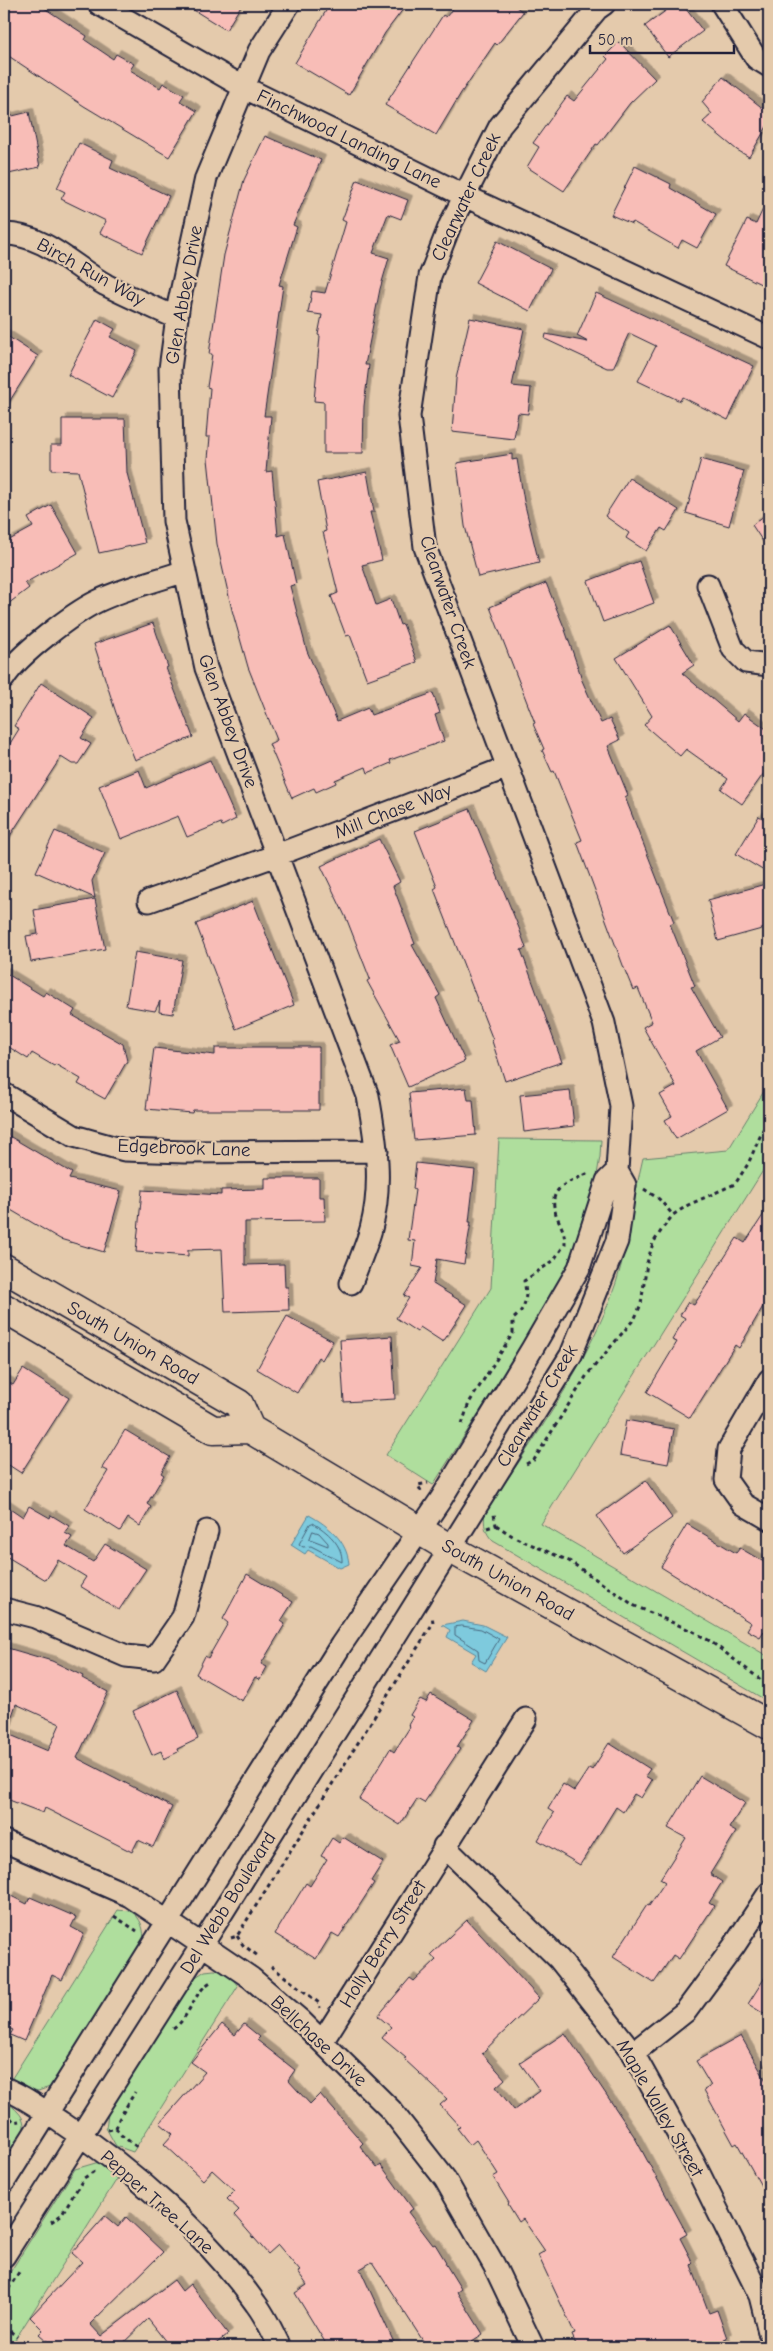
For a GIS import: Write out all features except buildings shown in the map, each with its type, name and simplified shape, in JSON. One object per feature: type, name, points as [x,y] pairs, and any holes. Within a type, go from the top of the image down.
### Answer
[{"type":"street","name":"Finchwood Landing Lane","points":[[99,4],[245,88],[465,196],[769,338]]},
{"type":"street","name":"Glen Abbey Drive","points":[[289,4],[259,51],[206,178],[177,318],[170,368],[174,521],[206,668],[358,1064],[368,1096],[377,1151],[377,1189],[371,1229],[351,1283]]},
{"type":"street","name":"Clearwater Creek","points":[[420,1529],[441,1499],[579,1268],[608,1181],[607,1171],[621,1106],[604,1022],[425,547],[410,416],[430,276],[450,225],[500,126],[596,9],[604,4]]},
{"type":"street","points":[[722,4],[756,58],[769,66]]},
{"type":"street","name":"Birch Run Way","points":[[4,234],[15,234],[42,242],[106,284],[177,318]]},
{"type":"street","points":[[4,678],[10,668],[50,633],[97,601],[185,571]]},
{"type":"street","points":[[708,585],[733,649],[746,662],[769,665]]},
{"type":"street","name":"Mill Chase Way","points":[[149,901],[278,855],[508,767]]},
{"type":"street","name":"Edgebrook Lane","points":[[4,1094],[74,1136],[124,1150],[184,1152],[377,1151]]},
{"type":"street","name":"Clearwater Creek","points":[[449,1548],[571,1355],[617,1241],[625,1185],[607,1171]]},
{"type":"street","name":"South Union Road","points":[[4,1268],[239,1404],[250,1429]]},
{"type":"street","name":"South Union Road","points":[[4,1308],[213,1430],[250,1429],[449,1548],[769,1726]]},
{"type":"street","points":[[769,1380],[729,1449],[726,1480],[743,1504],[769,1519]]},
{"type":"street","points":[[4,2182],[342,1644],[420,1529]]},
{"type":"street","points":[[4,1609],[35,1617],[126,1656],[154,1659],[183,1617],[207,1531]]},
{"type":"street","name":"Del Webb Boulevard","points":[[4,2256],[202,1945],[449,1548]]},
{"type":"street","name":"Holly Berry Street","points":[[322,2042],[444,1846],[526,1719]]},
{"type":"street","name":"Bellchase Drive","points":[[4,1841],[130,1896],[251,1978],[322,2042],[391,2110],[446,2179],[494,2266],[533,2347]]},
{"type":"street","name":"Maple Valley Street","points":[[444,1846],[559,1959],[633,2053],[765,2294],[769,2332]]},
{"type":"street","points":[[633,2053],[686,2011],[734,1946],[769,1893]]},
{"type":"street","name":"Pepper Tree Lane","points":[[4,2088],[20,2095],[81,2135],[113,2158],[147,2188],[222,2261],[257,2305],[280,2347]]},
{"type":"path","points":[[550,1434],[587,1375],[635,1318],[641,1304],[647,1263],[653,1242],[673,1215],[688,1205],[735,1184],[748,1164],[769,1116]]},
{"type":"path","points":[[461,1426],[469,1403],[513,1333],[513,1319],[520,1313],[527,1298],[524,1281],[553,1261],[564,1244],[562,1227],[555,1210],[554,1194],[561,1185],[607,1171]]},
{"type":"path","points":[[640,1186],[659,1198],[673,1215]]},
{"type":"path","points":[[421,1491],[418,1485],[430,1482]]},
{"type":"path","points":[[496,1525],[514,1537],[569,1561],[635,1606],[694,1632],[769,1686]]},
{"type":"path","points":[[229,1938],[237,1936],[433,1623],[430,1613]]},
{"type":"path","points":[[114,1916],[137,1931]]},
{"type":"path","points":[[237,1936],[243,1945],[258,1956]]},
{"type":"path","points":[[266,1962],[319,2003],[320,2008]]},
{"type":"path","points":[[171,2030],[180,2024],[204,1985],[213,1981]]},
{"type":"path","points":[[116,2128],[119,2119],[138,2086]]},
{"type":"path","points":[[4,2113],[14,2122],[24,2120]]},
{"type":"path","points":[[107,2130],[116,2128]]},
{"type":"path","points":[[116,2128],[121,2135],[137,2147]]},
{"type":"path","points":[[46,2229],[52,2220],[61,2215],[84,2178],[93,2172],[91,2163]]},
{"type":"path","points":[[4,2296],[25,2262]]},
{"type":"path","points":[[4,2326],[17,2337]]},
{"type":"green space","points":[[769,1083],[769,1161],[541,1524],[769,1657],[769,1702],[493,1541],[486,1532],[484,1521],[485,1513],[575,1373],[604,1313],[620,1268],[643,1158],[728,1150]]},
{"type":"green space","points":[[499,1139],[601,1140],[591,1210],[564,1279],[433,1485],[386,1455],[491,1288]]},
{"type":"green space","points":[[118,1910],[130,1911],[137,1917],[143,1929],[144,1942],[56,2085],[38,2091],[22,2087],[19,2082],[12,2078]]},
{"type":"green space","points":[[214,1970],[228,1975],[238,1986],[133,2152],[116,2146],[106,2128],[108,2114],[194,1978],[205,1971]]},
{"type":"green space","points":[[4,2103],[9,2104],[17,2111],[24,2125],[21,2140],[4,2168]]},
{"type":"green space","points":[[99,2162],[111,2167],[117,2179],[13,2343],[4,2338],[4,2282],[75,2169]]},
{"type":"water","points":[[309,1515],[330,1529],[341,1541],[348,1556],[349,1564],[340,1568],[308,1550],[305,1554],[291,1545]]},
{"type":"water","points":[[463,1621],[483,1625],[507,1637],[486,1671],[471,1662],[476,1654],[447,1637],[450,1630],[442,1625]]}]
